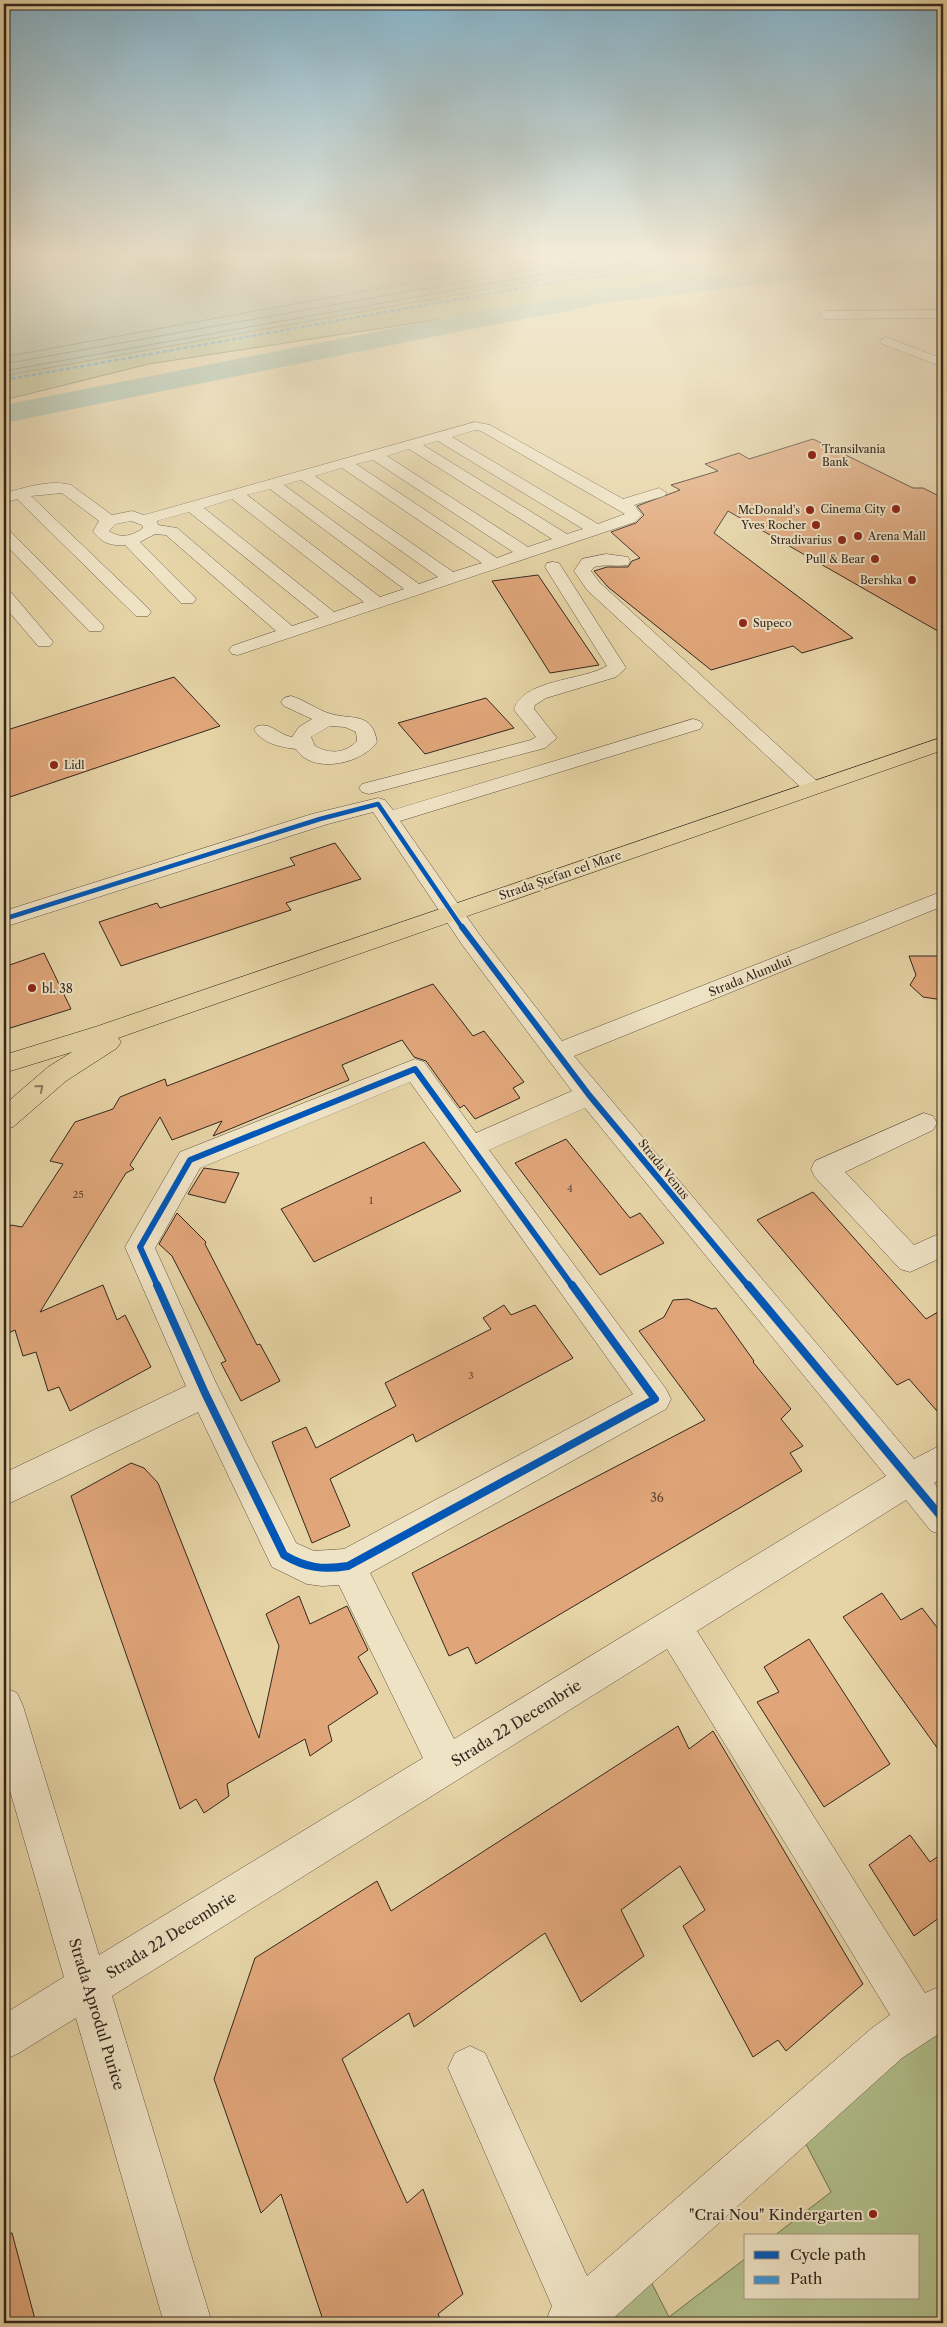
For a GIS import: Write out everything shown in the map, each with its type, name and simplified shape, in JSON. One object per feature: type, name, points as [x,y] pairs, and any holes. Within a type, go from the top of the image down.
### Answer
[{"type":"main road","name":"Strada Ștefan cel Mare","points":[[177,1008],[943,743]]},
{"type":"main road","points":[[4,1064],[177,1008]]},
{"type":"main road","points":[[4,1120],[57,1074],[89,1053],[177,1008]]},
{"type":"street","points":[[238,650],[288,634],[566,541],[629,519],[634,515],[631,510],[621,504],[485,428],[475,426],[192,506],[149,524],[143,536],[129,540],[113,539],[102,534],[101,527],[110,521],[124,517],[149,524],[171,531],[288,634]]},
{"type":"street","points":[[440,436],[596,530]]},
{"type":"street","points":[[411,444],[566,541]]},
{"type":"street","points":[[374,454],[527,554]]},
{"type":"street","points":[[344,463],[495,564]]},
{"type":"street","points":[[303,474],[452,579]]},
{"type":"street","points":[[272,483],[417,590]]},
{"type":"street","points":[[4,498],[52,488],[66,488],[110,521]]},
{"type":"street","points":[[621,504],[659,493]]},
{"type":"street","points":[[20,494],[142,612]]},
{"type":"street","points":[[235,494],[378,604]]},
{"type":"street","points":[[192,506],[332,619]]},
{"type":"street","points":[[4,534],[95,627]]},
{"type":"street","points":[[129,540],[186,599]]},
{"type":"street","points":[[622,561],[606,559],[588,563],[582,571],[593,586],[813,788]]},
{"type":"street","points":[[379,803],[538,744],[547,738],[524,710],[526,702],[539,694],[609,673],[617,668],[553,567]]},
{"type":"street","points":[[4,595],[44,642]]},
{"type":"street","points":[[292,702],[329,720],[350,722],[365,730],[368,742],[363,748],[349,756],[323,757],[313,755],[292,702]]},
{"type":"street","points":[[306,734],[329,720]]},
{"type":"street","points":[[4,918],[310,822],[693,725]]},
{"type":"street","name":"Strada Venus","points":[[349,756],[451,912],[557,1054],[589,1095],[943,1520]]},
{"type":"street","name":"Strada Alunului","points":[[557,1054],[943,898]]},
{"type":"street","points":[[415,1069],[655,1399],[348,1566],[322,1570],[300,1566],[284,1555],[205,1393],[140,1247],[190,1160],[415,1069]]},
{"type":"street","points":[[472,1146],[589,1095]]},
{"type":"street","points":[[924,1123],[825,1168],[910,1260],[943,1244]]},
{"type":"street","points":[[4,1490],[205,1393]]},
{"type":"street","name":"Strada 22 Decembrie","points":[[4,2038],[943,1459]]},
{"type":"street","points":[[348,1566],[447,1765]]},
{"type":"street","points":[[470,2068],[578,2320],[887,2043],[931,2014],[673,1626]]},
{"type":"street","name":"Strada Aprodul Purice","points":[[4,1706],[89,1985],[188,2323]]},
{"type":"green space","points":[[4,365],[147,365],[4,400]]},
{"type":"green space","points":[[938,2009],[943,2018],[943,2323],[585,2323],[580,2314],[641,2262],[669,2317],[744,2260],[744,2300],[920,2300],[920,2234],[777,2234],[831,2192],[796,2125]]},
{"type":"water","points":[[4,365],[68,365],[4,376]]},
{"type":"building","points":[[813,439],[913,488],[923,488],[943,498],[943,634],[728,511],[714,533],[853,638],[802,653],[793,646],[711,670],[608,587],[594,571],[607,567],[628,567],[632,561],[640,558],[611,532],[636,523],[644,515],[637,506],[680,490],[671,485],[718,471],[705,464],[739,453],[749,459]]},
{"type":"building","points":[[538,575],[599,665],[550,673],[492,581]]},
{"type":"building","name":"Lidl","points":[[174,677],[220,726],[4,799],[4,731]]},
{"type":"building","points":[[486,698],[514,728],[425,754],[398,723]]},
{"type":"building","points":[[335,843],[361,879],[286,903],[291,910],[121,966],[99,922],[157,903],[160,908],[295,865],[290,858]]},
{"type":"building","name":"bl. 38","points":[[44,953],[71,1009],[4,1030],[4,967]]},
{"type":"building","points":[[909,956],[943,956],[943,1000],[923,997],[910,985],[916,975]]},
{"type":"building","points":[[433,984],[473,1036],[484,1031],[524,1082],[513,1088],[520,1098],[475,1119],[464,1105],[460,1108],[426,1061],[414,1057],[402,1040],[342,1065],[349,1080],[213,1136],[222,1121],[172,1140],[160,1117],[130,1165],[134,1169],[126,1173],[40,1312],[103,1285],[117,1320],[125,1315],[151,1367],[70,1411],[59,1387],[48,1391],[36,1352],[23,1356],[15,1330],[4,1335],[4,1236],[11,1225],[22,1227],[63,1164],[50,1161],[75,1122],[113,1109],[120,1097],[165,1079],[167,1086]]},
{"type":"building","points":[[566,1139],[630,1218],[640,1213],[664,1243],[600,1275],[515,1163]]},
{"type":"building","points":[[424,1142],[461,1191],[314,1262],[281,1209]]},
{"type":"building","points":[[204,1168],[239,1173],[225,1203],[188,1194]]},
{"type":"building","points":[[813,1192],[926,1319],[943,1309],[943,1418],[909,1379],[897,1385],[757,1220]]},
{"type":"building","points":[[177,1213],[206,1242],[205,1244],[257,1345],[260,1344],[280,1381],[241,1401],[221,1363],[226,1361],[172,1256],[159,1244]]},
{"type":"building","points":[[688,1299],[712,1309],[716,1308],[753,1362],[791,1409],[781,1419],[803,1446],[790,1453],[802,1471],[476,1664],[468,1647],[449,1656],[412,1573],[705,1420],[639,1331],[664,1317],[673,1300]]},
{"type":"building","points":[[504,1305],[511,1315],[535,1305],[573,1358],[416,1442],[413,1434],[330,1479],[350,1526],[312,1543],[272,1442],[306,1427],[316,1448],[396,1406],[385,1383],[491,1329],[483,1318]]},
{"type":"building","points":[[131,1463],[144,1468],[158,1483],[259,1738],[279,1646],[266,1614],[299,1596],[310,1624],[347,1606],[368,1650],[358,1657],[378,1693],[328,1726],[332,1741],[310,1756],[305,1739],[227,1784],[229,1796],[204,1813],[196,1799],[180,1809],[71,1496]]},
{"type":"building","points":[[882,1593],[901,1620],[922,1608],[943,1635],[943,1756],[843,1617]]},
{"type":"building","points":[[809,1639],[890,1764],[824,1807],[757,1702],[779,1692],[764,1667]]},
{"type":"building","points":[[678,1726],[689,1749],[713,1731],[863,1984],[786,2051],[778,2040],[753,2057],[683,1926],[705,1910],[680,1866],[621,1910],[644,1956],[581,2002],[545,1933],[414,2027],[409,2013],[342,2059],[407,2203],[423,2189],[463,2294],[438,2314],[442,2323],[324,2323],[281,2194],[261,2213],[214,2079],[255,1958],[377,1881],[391,1911]]},
{"type":"building","points":[[910,1835],[930,1862],[943,1853],[943,1915],[914,1936],[869,1865]]},
{"type":"building","points":[[12,2233],[36,2323],[4,2323],[4,2234]]},
{"type":"waterway","points":[[4,414],[252,365]]},
{"type":"marked path","points":[[4,380],[91,365]]},
{"type":"cycle path","points":[[4,919],[320,819],[378,804],[471,940],[589,1095],[943,1519]]},
{"type":"cycle path","points":[[415,1069],[655,1399],[348,1566],[330,1569],[307,1567],[284,1555],[205,1393],[140,1247],[190,1160],[415,1069]]},
{"type":"place","name":"Transilvania Bank","points":[[812,455]]},
{"type":"place","name":"Cinema City","points":[[896,509]]},
{"type":"place","name":"McDonald's","points":[[810,510]]},
{"type":"place","name":"Yves Rocher","points":[[816,525]]},
{"type":"place","name":"Arena Mall","points":[[858,536]]},
{"type":"place","name":"Stradivarius","points":[[842,540]]},
{"type":"place","name":"Pull & Bear","points":[[875,559]]},
{"type":"place","name":"Bershka","points":[[912,580]]},
{"type":"place","name":"Supeco","points":[[743,623]]},
{"type":"place","name":"Lidl","points":[[54,765]]},
{"type":"place","name":"bl. 38","points":[[32,988]]},
{"type":"place","name":"\"Crai Nou\" Kindergarten","points":[[873,2214]]}]
